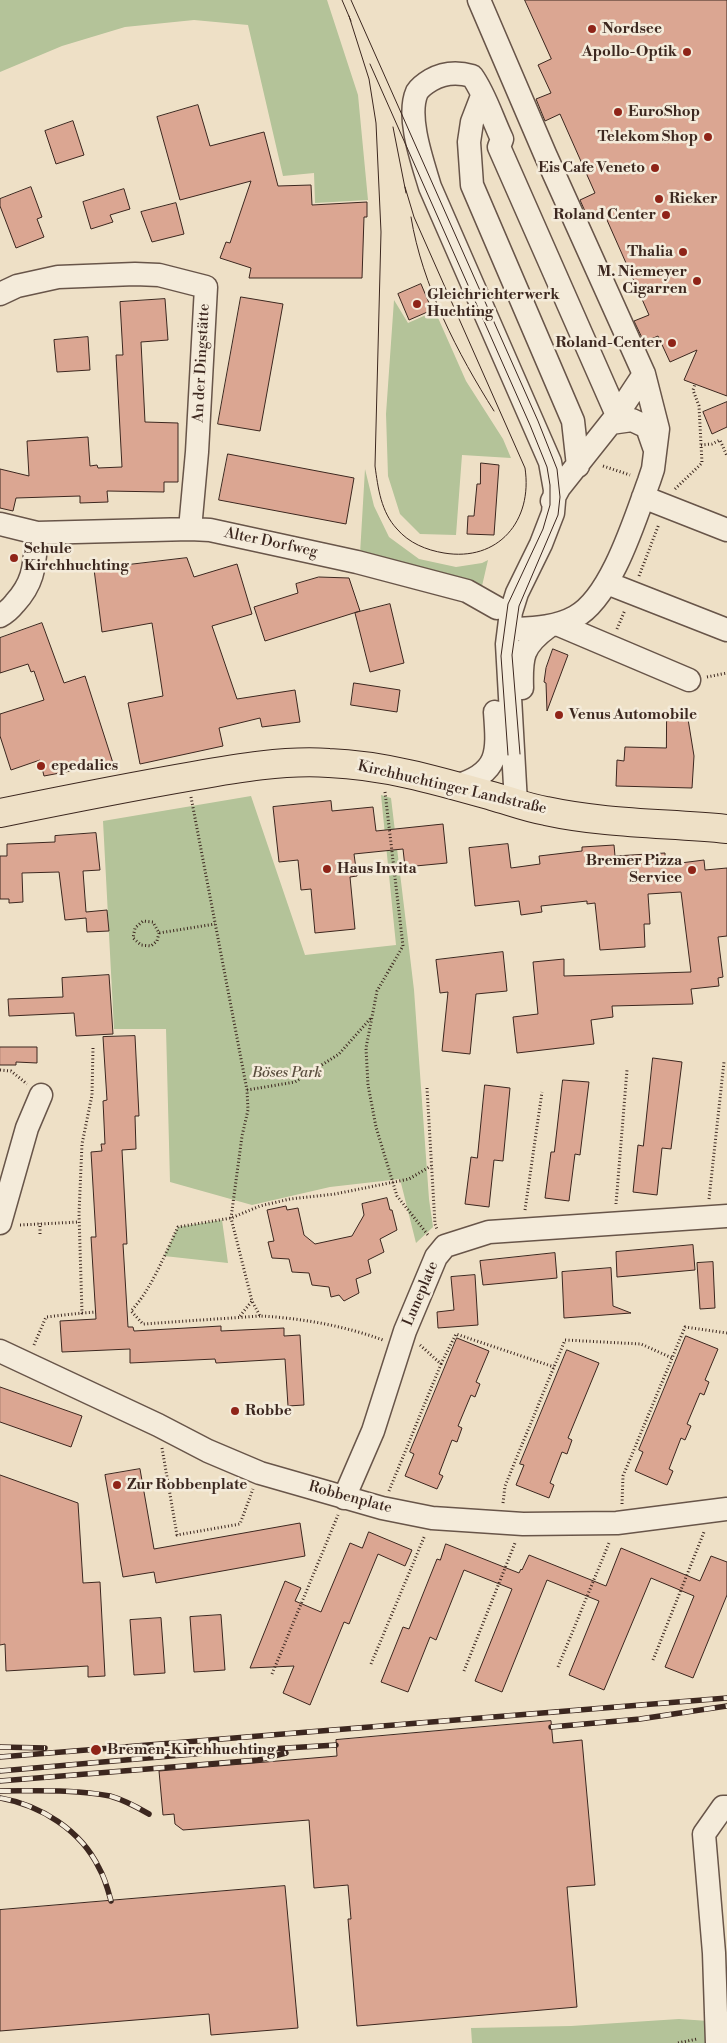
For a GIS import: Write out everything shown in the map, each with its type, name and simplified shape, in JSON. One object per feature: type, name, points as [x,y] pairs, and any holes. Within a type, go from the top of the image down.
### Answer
[{"type":"main road","name":"Kirchhuchtinger Landstraße","points":[[0,813],[242,768],[327,762],[383,770],[456,786],[523,805],[600,820],[727,829]]},
{"type":"street","points":[[478,0],[644,374],[658,429],[653,469],[607,583],[592,604],[576,617],[552,626],[534,638],[521,664],[523,805]]},
{"type":"street","points":[[555,496],[550,462],[430,187],[421,158],[414,122],[414,102],[418,90],[434,78],[458,72],[472,76],[480,87],[482,96],[502,139],[499,147],[614,419]]},
{"type":"street","points":[[482,96],[472,122],[469,142],[472,185],[573,421],[581,462]]},
{"type":"street","name":"An der Dingstätte","points":[[0,294],[16,286],[58,277],[135,274],[159,275],[206,287],[197,452],[190,529]]},
{"type":"street","points":[[456,786],[473,781],[495,758],[497,740],[492,651],[527,545],[555,496],[614,419],[644,374]]},
{"type":"street","points":[[614,419],[632,420],[647,427],[655,450]]},
{"type":"street","points":[[646,489],[727,530]]},
{"type":"street","name":"Alter Dorfweg","points":[[0,524],[37,533],[210,530],[356,562],[467,591],[504,614],[516,629],[552,626]]},
{"type":"street","points":[[0,616],[13,605],[30,584],[37,533]]},
{"type":"street","points":[[607,583],[727,630]]},
{"type":"street","points":[[504,614],[523,805]]},
{"type":"street","points":[[552,626],[689,680]]},
{"type":"street","points":[[9,1225],[27,1128],[41,1095]]},
{"type":"street","name":"Luneplate","points":[[344,1498],[373,1431],[402,1338],[442,1249],[489,1232],[717,1217]]},
{"type":"street","name":"Robbenplate","points":[[0,1351],[158,1425],[208,1451],[260,1473],[382,1508],[432,1518],[512,1524],[617,1523],[720,1510]]},
{"type":"street","points":[[717,2043],[714,1953],[704,1834],[723,1807],[727,1807]]},
{"type":"path","points":[[701,445],[712,444],[720,440],[727,456]]},
{"type":"path","points":[[581,462],[646,489]]},
{"type":"path","points":[[383,770],[403,946],[377,991],[366,1048],[368,1085],[376,1127],[397,1196],[442,1249]]},
{"type":"path","points":[[188,777],[247,1090],[248,1110],[242,1136],[231,1218],[252,1301],[260,1316]]},
{"type":"path","points":[[143,921],[153,922],[159,933],[157,941],[151,946],[141,945],[133,938],[135,928],[143,921]]},
{"type":"path","points":[[159,933],[215,924]]},
{"type":"path","points":[[247,1090],[295,1082],[338,1054],[372,1018]]},
{"type":"path","points":[[82,1313],[79,1222],[82,1144],[92,1095],[93,1048]]},
{"type":"path","points":[[717,1217],[724,1062]]},
{"type":"path","points":[[0,1070],[11,1071],[41,1095]]},
{"type":"path","points":[[614,1224],[627,1070]]},
{"type":"path","points":[[426,1088],[435,1224],[442,1249]]},
{"type":"path","points":[[522,1230],[542,1092]]},
{"type":"path","points":[[431,1166],[409,1179],[267,1204],[231,1218],[178,1227],[138,1304],[131,1311],[143,1324],[239,1317],[288,1317],[369,1335],[402,1338],[441,1364]]},
{"type":"path","points":[[9,1225],[79,1222]]},
{"type":"path","points":[[40,1223],[40,1234]]},
{"type":"path","points":[[239,1317],[252,1301]]},
{"type":"path","points":[[26,1363],[46,1318],[96,1312]]},
{"type":"path","points":[[558,1667],[617,1523],[622,1503],[622,1476],[685,1327],[727,1333]]},
{"type":"path","points":[[382,1508],[441,1364],[456,1334],[554,1367]]},
{"type":"path","points":[[464,1671],[512,1524],[505,1486],[565,1340],[641,1344],[672,1358]]},
{"type":"path","points":[[158,1425],[177,1535],[240,1524],[260,1473]]},
{"type":"path","points":[[272,1674],[344,1498]]},
{"type":"path","points":[[653,1660],[720,1510]]},
{"type":"path","points":[[371,1664],[432,1518]]},
{"type":"green space","points":[[0,0],[327,0],[358,95],[368,200],[315,203],[314,173],[283,176],[248,25],[194,20],[125,27],[62,46],[0,72]]},
{"type":"green space","points":[[394,300],[408,323],[435,311],[466,381],[503,439],[511,458],[462,455],[456,535],[420,534],[400,514],[388,476],[386,414]]},
{"type":"green space","points":[[365,469],[374,506],[389,537],[419,559],[456,567],[482,563],[488,560],[482,586],[360,554]]},
{"type":"green space","name":"Böses Park","points":[[381,795],[391,798],[414,990],[429,1199],[433,1227],[416,1243],[400,1179],[330,1187],[252,1205],[170,1182],[166,1029],[114,1029],[103,821],[251,796],[305,955],[396,945]]},
{"type":"green space","points":[[222,1220],[228,1263],[164,1256],[178,1227]]},
{"type":"green space","points":[[727,1996],[727,2041],[712,2043],[472,2043],[471,2028],[571,2026],[679,2019],[709,2021],[721,1997]]},
{"type":"building","name":"Roland Center","points":[[525,0],[727,0],[727,396],[684,380],[697,350],[670,362],[658,336],[644,342],[634,321],[649,315],[603,211],[588,218],[580,200],[595,193],[560,114],[545,121],[536,99],[551,93],[538,65],[551,59]]},
{"type":"building","points":[[198,105],[210,146],[264,132],[278,186],[311,185],[312,205],[367,202],[367,217],[364,217],[362,278],[249,278],[251,268],[220,258],[226,242],[230,243],[251,181],[180,200],[157,117]]},
{"type":"building","points":[[73,121],[84,155],[56,164],[45,131]]},
{"type":"building","points":[[31,187],[42,217],[37,219],[44,237],[16,248],[0,206],[0,199]]},
{"type":"building","points":[[124,189],[130,209],[110,215],[113,222],[91,229],[83,202]]},
{"type":"building","points":[[176,203],[184,234],[152,242],[141,212]]},
{"type":"building","name":"Gleichrichterwerk Huchting","points":[[421,284],[432,310],[409,320],[398,294]]},
{"type":"building","points":[[241,297],[283,304],[260,431],[218,424]]},
{"type":"building","points":[[165,299],[168,340],[141,342],[145,422],[178,423],[178,482],[164,482],[164,492],[107,491],[108,502],[80,503],[80,496],[16,498],[13,511],[0,508],[0,469],[29,476],[27,441],[88,437],[90,466],[97,465],[98,468],[122,467],[116,355],[123,355],[120,302]]},
{"type":"building","points":[[88,337],[90,370],[57,372],[54,340]]},
{"type":"building","points":[[727,402],[727,427],[712,434],[703,412]]},
{"type":"building","points":[[228,454],[354,478],[346,524],[219,500]]},
{"type":"building","points":[[481,463],[499,465],[494,535],[467,534],[468,516],[474,516],[477,484],[480,484]]},
{"type":"building","points":[[187,558],[194,577],[237,564],[252,614],[212,626],[237,699],[295,690],[300,722],[262,727],[260,718],[219,728],[223,746],[140,764],[128,703],[163,696],[152,623],[102,632],[94,569]]},
{"type":"building","points":[[319,577],[349,578],[360,611],[265,641],[254,607],[298,593],[296,584]]},
{"type":"building","points":[[390,604],[404,663],[370,672],[355,613]]},
{"type":"building","points":[[42,623],[64,683],[85,676],[113,763],[44,776],[40,760],[11,770],[0,736],[0,714],[44,700],[34,671],[31,672],[28,664],[0,673],[0,638]]},
{"type":"building","points":[[553,649],[568,655],[547,711],[546,683],[544,682],[546,668]]},
{"type":"building","points":[[354,683],[400,690],[397,712],[351,705]]},
{"type":"building","points":[[667,718],[688,719],[694,756],[692,788],[616,786],[617,760],[624,761],[625,747],[666,748]]},
{"type":"building","name":"Haus Invita","points":[[331,801],[332,811],[373,807],[376,831],[443,824],[447,863],[405,867],[403,849],[354,854],[357,876],[350,877],[355,929],[315,933],[311,889],[301,890],[298,860],[279,862],[273,807]]},
{"type":"building","points":[[96,833],[100,870],[83,871],[86,912],[107,910],[109,931],[87,932],[86,918],[65,920],[59,872],[22,873],[23,902],[9,903],[9,899],[0,899],[0,856],[7,856],[7,844],[55,842],[55,836]]},
{"type":"building","points":[[508,844],[511,868],[540,864],[539,856],[582,851],[582,847],[614,845],[615,856],[665,853],[665,865],[704,860],[705,870],[727,868],[727,936],[718,937],[723,977],[718,978],[719,986],[691,989],[693,1004],[612,1006],[613,1017],[591,1020],[594,1044],[517,1053],[513,1017],[538,1014],[533,962],[564,959],[564,976],[691,972],[681,892],[648,894],[650,924],[644,924],[645,947],[600,950],[595,903],[587,904],[587,901],[541,906],[542,912],[521,915],[519,901],[475,906],[469,848]]},
{"type":"building","points":[[503,952],[507,991],[476,994],[470,1054],[442,1051],[448,992],[440,993],[436,960]]},
{"type":"building","points":[[109,975],[113,1034],[76,1036],[74,1013],[9,1016],[8,999],[63,997],[62,978]]},
{"type":"building","points":[[135,1036],[139,1116],[135,1116],[136,1149],[122,1150],[127,1244],[123,1244],[128,1327],[133,1327],[134,1331],[221,1326],[221,1331],[284,1328],[284,1336],[300,1335],[304,1405],[288,1406],[285,1359],[216,1363],[215,1359],[130,1363],[130,1349],[62,1352],[60,1321],[96,1319],[91,1237],[96,1237],[91,1152],[102,1151],[101,1144],[105,1144],[103,1101],[107,1100],[103,1037]]},
{"type":"building","points":[[0,1047],[37,1047],[37,1063],[16,1062],[16,1065],[0,1065]]},
{"type":"building","points":[[653,1058],[682,1062],[671,1149],[662,1148],[657,1195],[633,1192],[638,1145],[643,1146]]},
{"type":"building","points":[[563,1080],[589,1082],[580,1155],[575,1154],[569,1201],[545,1198],[551,1152],[554,1152]]},
{"type":"building","points":[[485,1085],[510,1088],[503,1161],[494,1160],[489,1207],[465,1204],[471,1157],[477,1158]]},
{"type":"building","points":[[387,1198],[397,1230],[380,1239],[384,1252],[368,1260],[371,1273],[356,1279],[359,1293],[344,1301],[339,1295],[331,1297],[329,1287],[312,1285],[309,1273],[292,1272],[289,1259],[272,1258],[268,1242],[274,1241],[267,1210],[286,1206],[287,1210],[298,1208],[304,1235],[315,1244],[352,1236],[364,1215],[362,1204]]},
{"type":"building","points":[[693,1245],[695,1270],[617,1277],[616,1252]]},
{"type":"building","points":[[555,1253],[557,1278],[483,1285],[480,1261]]},
{"type":"building","points":[[713,1262],[715,1308],[700,1309],[697,1263]]},
{"type":"building","points":[[611,1268],[613,1306],[631,1313],[564,1318],[562,1272]]},
{"type":"building","points":[[475,1275],[478,1325],[438,1328],[437,1312],[454,1310],[451,1277]]},
{"type":"building","points":[[686,1336],[718,1349],[705,1380],[709,1382],[704,1395],[700,1393],[687,1424],[691,1426],[685,1440],[681,1438],[669,1469],[673,1471],[667,1485],[635,1471],[643,1452],[639,1450]]},
{"type":"building","points":[[457,1338],[489,1351],[476,1382],[480,1384],[475,1397],[471,1395],[458,1426],[462,1428],[457,1442],[452,1440],[439,1474],[443,1476],[437,1489],[405,1476],[414,1454],[410,1452]]},
{"type":"building","points":[[567,1350],[599,1363],[568,1438],[572,1440],[567,1454],[562,1452],[550,1483],[554,1485],[549,1498],[516,1485],[524,1465],[520,1464]]},
{"type":"building","points":[[0,1387],[82,1416],[71,1447],[0,1422]]},
{"type":"building","points":[[140,1469],[154,1549],[300,1523],[305,1556],[156,1583],[154,1572],[123,1577],[105,1475]]},
{"type":"building","points":[[0,1475],[78,1503],[83,1583],[100,1582],[105,1676],[88,1677],[88,1666],[6,1671],[5,1644],[0,1645]]},
{"type":"building","points":[[369,1532],[412,1550],[405,1566],[378,1554],[349,1624],[344,1622],[310,1705],[283,1693],[294,1666],[250,1668],[285,1581],[301,1588],[295,1601],[321,1612],[350,1543],[362,1548]]},
{"type":"building","points":[[446,1544],[519,1573],[529,1555],[606,1586],[621,1548],[700,1581],[711,1556],[727,1562],[727,1595],[693,1678],[665,1667],[694,1596],[651,1578],[604,1690],[569,1675],[599,1601],[547,1580],[502,1692],[475,1681],[512,1589],[464,1570],[436,1640],[430,1637],[408,1692],[381,1682],[403,1627],[409,1629],[437,1559],[440,1560]]},
{"type":"building","points":[[221,1615],[225,1670],[194,1672],[190,1617]]},
{"type":"building","points":[[161,1618],[165,1673],[134,1675],[130,1620]]},
{"type":"building","points":[[551,1721],[553,1743],[582,1740],[595,1885],[567,1887],[577,2007],[357,2026],[348,1919],[351,1919],[348,1885],[314,1888],[309,1820],[183,1830],[175,1824],[174,1814],[163,1815],[159,1771],[337,1756],[336,1740]]},
{"type":"building","points":[[285,1886],[298,2028],[211,2035],[209,2014],[0,2031],[0,1910]]},
{"type":"tram line","points":[[342,0],[351,21]]},
{"type":"tram line","points":[[351,0],[538,421],[557,469],[560,497],[558,515],[519,606],[512,655],[520,754]]},
{"type":"tram line","points":[[349,16],[369,79],[376,123],[381,232],[375,466],[379,491],[387,515],[402,534],[412,542],[424,548],[444,553],[463,554],[481,551],[495,544],[508,534],[517,521],[523,505],[526,487],[525,468],[414,217],[405,187]]},
{"type":"tram line","points":[[370,64],[547,467],[550,485],[550,505],[543,529],[508,604],[501,656],[508,755]]},
{"type":"tram line","points":[[393,127],[406,193]]},
{"type":"tram line","points":[[411,217],[416,243],[443,318],[467,366],[494,411]]},
{"type":"railway","points":[[0,1757],[727,1698]]},
{"type":"railway","points":[[551,1727],[640,1719],[727,1706]]},
{"type":"railway","points":[[0,1771],[205,1753],[336,1745]]},
{"type":"railway","points":[[0,1747],[45,1748]]},
{"type":"railway","points":[[0,1781],[258,1760],[286,1753]]},
{"type":"railway","points":[[0,1791],[83,1792],[110,1796],[149,1814]]},
{"type":"railway","points":[[0,1798],[15,1801],[44,1813],[58,1821],[82,1842],[103,1876],[111,1901]]},
{"type":"place","name":"Nordsee","points":[[592,29]]},
{"type":"place","name":"Apollo-Optik","points":[[687,52]]},
{"type":"place","name":"EuroShop","points":[[618,112]]},
{"type":"place","name":"Telekom Shop","points":[[708,137]]},
{"type":"place","name":"Eis Cafe Veneto","points":[[655,168]]},
{"type":"place","name":"Rieker","points":[[659,199]]},
{"type":"place","name":"Roland Center","points":[[666,215]]},
{"type":"place","name":"Thalia","points":[[683,252]]},
{"type":"place","name":"M. Niemeyer Cigarren","points":[[697,281]]},
{"type":"place","name":"Gleichrichterwerk Huchting","points":[[417,304]]},
{"type":"place","name":"Roland-Center","points":[[672,343]]},
{"type":"place","name":"Schule Kirchhuchting","points":[[14,558]]},
{"type":"place","name":"Venus Automobile","points":[[559,715]]},
{"type":"place","name":"epedalics","points":[[41,766]]},
{"type":"place","name":"Haus Invita","points":[[327,869]]},
{"type":"place","name":"Bremer Pizza Service","points":[[692,870]]},
{"type":"place","name":"Robbe","points":[[235,1411]]},
{"type":"place","name":"Zur Robbenplate","points":[[117,1485]]},
{"type":"place","name":"Bremen-Kirchhuchting","points":[[96,1750]]}]
